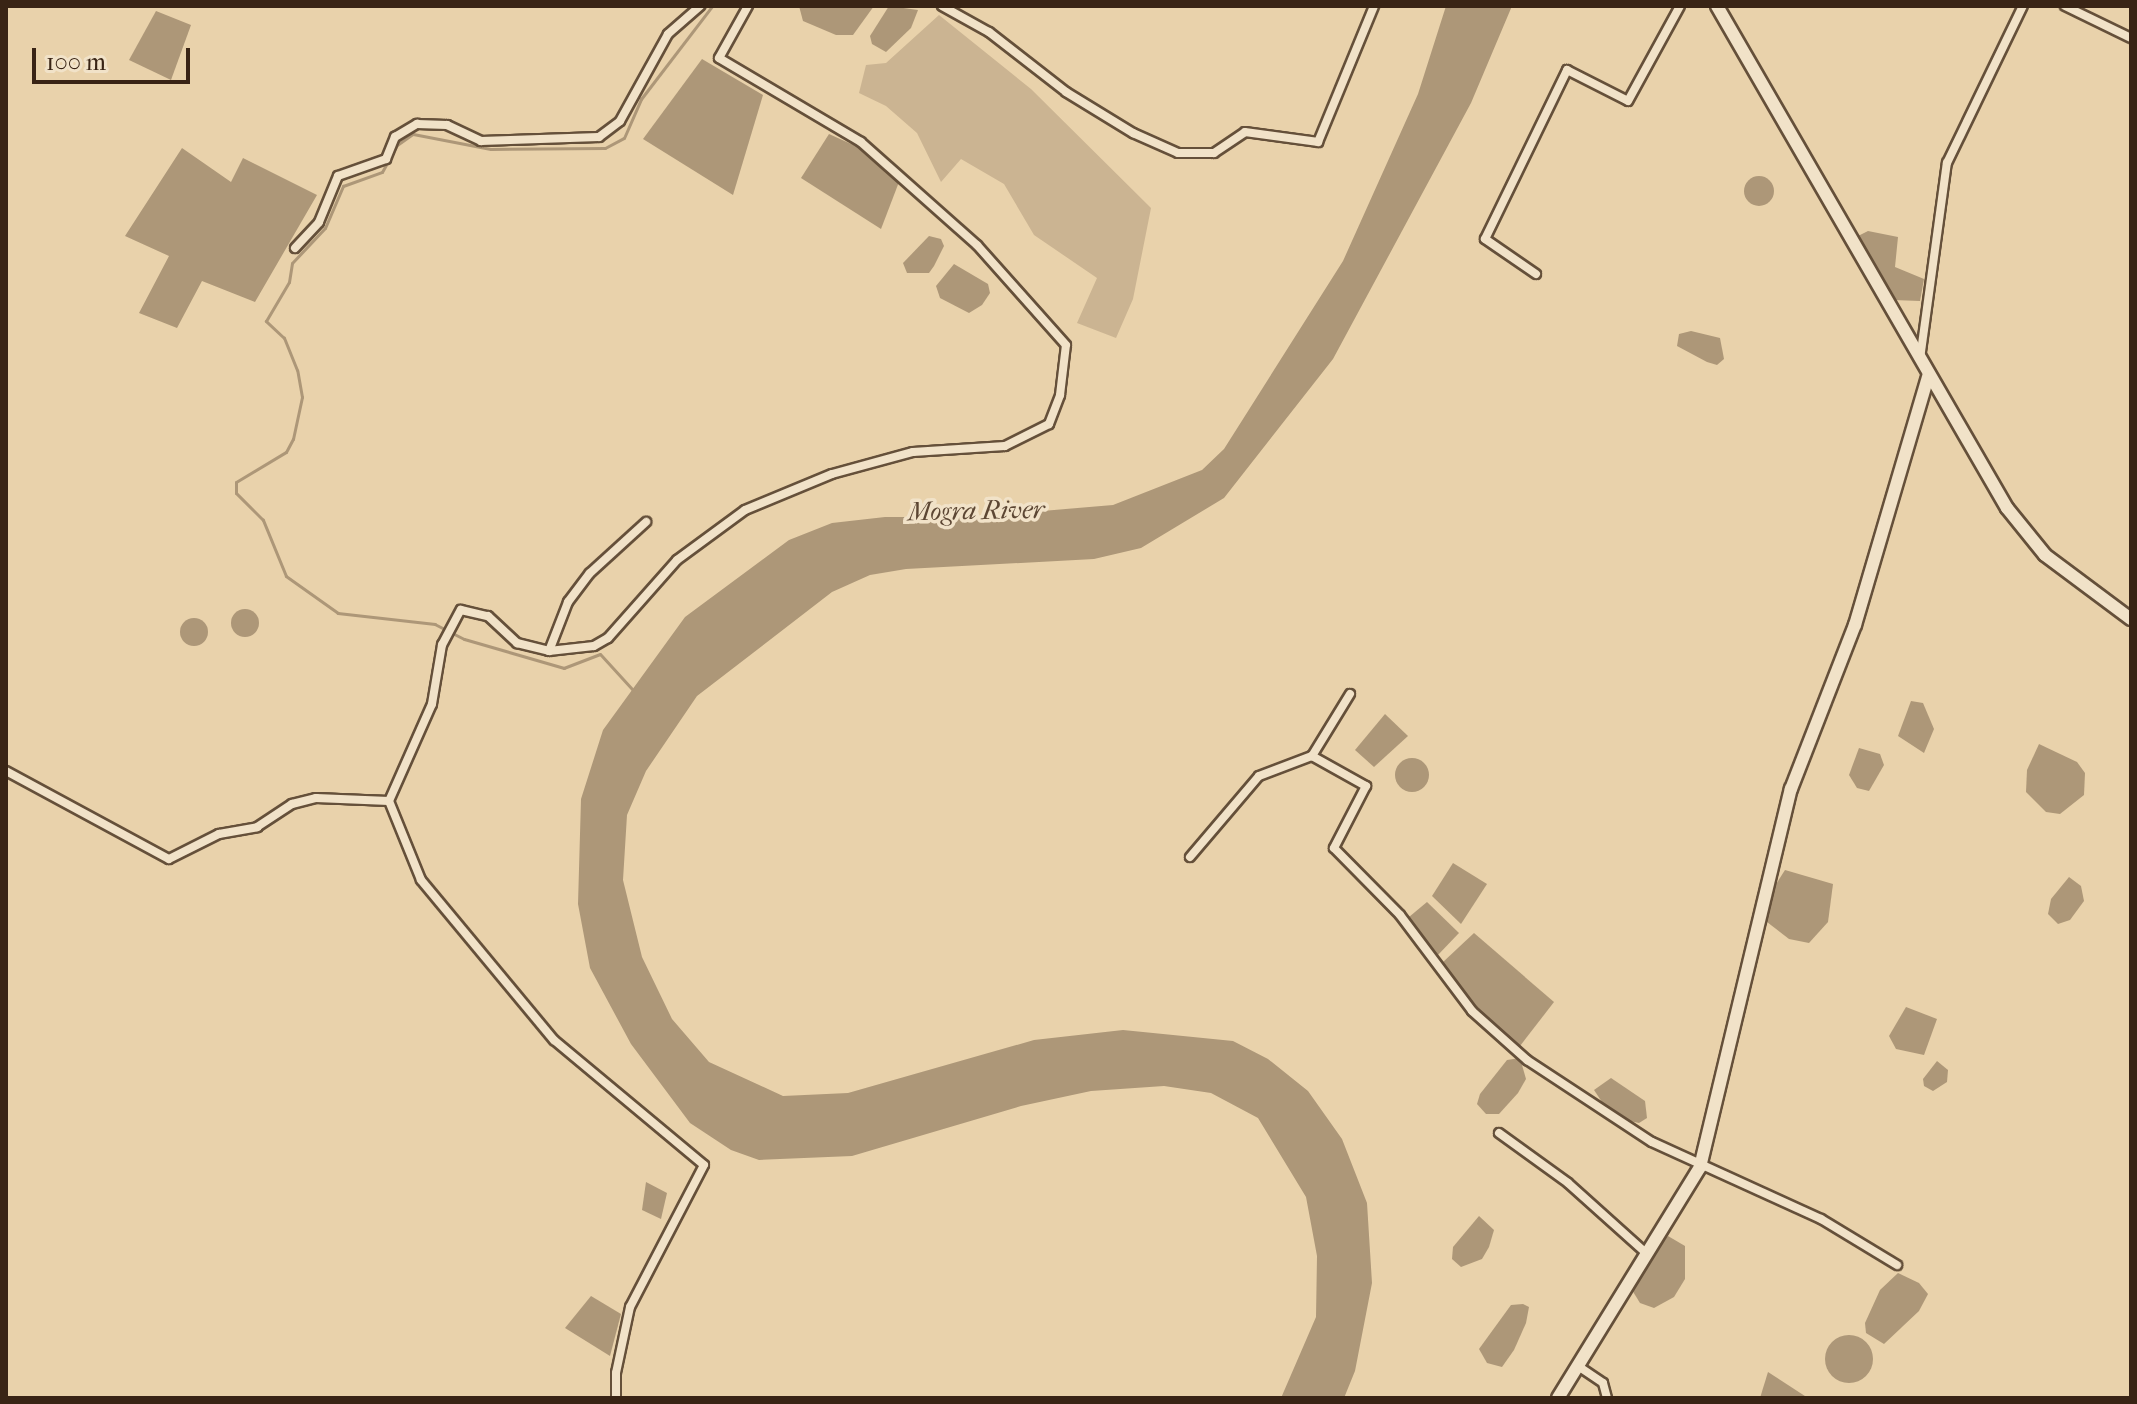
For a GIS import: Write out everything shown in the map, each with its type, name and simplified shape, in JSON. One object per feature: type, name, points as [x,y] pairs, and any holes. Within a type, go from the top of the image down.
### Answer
[{"type":"street","points":[[295,248],[319,222],[338,176],[386,159],[395,137],[417,124],[447,125],[481,141],[599,137],[620,121],[668,34],[700,6]]},
{"type":"street","points":[[617,1397],[616,1373],[630,1307],[704,1165],[554,1040],[421,880],[389,801],[432,704],[442,645],[461,610],[488,616],[517,643],[549,651],[594,646],[608,638],[677,560],[720,524],[745,510],[832,474],[913,452],[1005,446],[1049,424],[1060,395],[1066,345],[977,245],[861,142],[719,58],[748,6]]},
{"type":"street","points":[[942,6],[989,32],[1066,92],[1133,133],[1178,153],[1214,153],[1245,132],[1318,142],[1374,6]]},
{"type":"street","points":[[1536,274],[1485,239],[1567,70],[1628,101],[1680,6]]},
{"type":"street","points":[[1717,6],[1928,377],[2007,508],[2035,545],[2131,619]]},
{"type":"street","points":[[1920,363],[1947,163],[2023,6]]},
{"type":"street","points":[[2065,6],[2131,38]]},
{"type":"street","points":[[1558,1398],[1700,1167],[1791,789],[1855,625],[1928,377]]},
{"type":"street","points":[[549,651],[568,602],[590,573],[646,522]]},
{"type":"street","points":[[1190,857],[1259,776],[1312,756],[1350,694]]},
{"type":"street","points":[[1312,756],[1366,786],[1334,848],[1400,915],[1472,1011],[1501,1040],[1558,1075],[1599,1111],[1700,1167],[1821,1219],[1897,1265]]},
{"type":"street","points":[[6,771],[169,859],[219,834],[257,827],[292,804],[316,798],[389,801]]},
{"type":"street","points":[[1499,1133],[1568,1183],[1646,1253]]},
{"type":"street","points":[[1578,1366],[1603,1383],[1607,1398]]},
{"type":"shaded area","points":[[799,6],[874,6],[853,35],[836,35],[803,21]]},
{"type":"shaded area","points":[[889,6],[918,10],[911,28],[886,52],[872,44],[870,36]]},
{"type":"shaded area","points":[[1446,6],[1512,6],[1471,103],[1333,359],[1224,498],[1141,548],[1094,559],[906,569],[870,575],[832,592],[697,696],[646,771],[627,815],[623,880],[642,957],[672,1019],[709,1062],[783,1096],[848,1093],[1034,1040],[1123,1030],[1233,1041],[1268,1059],[1308,1091],[1342,1139],[1367,1203],[1372,1283],[1355,1371],[1344,1398],[1281,1398],[1316,1317],[1317,1256],[1306,1197],[1258,1118],[1211,1093],[1164,1086],[1091,1091],[1021,1106],[852,1156],[759,1160],[731,1150],[690,1123],[631,1044],[590,968],[578,904],[581,799],[603,730],[685,617],[789,540],[832,523],[885,517],[971,517],[1113,505],[1202,470],[1224,449],[1343,261],[1418,94]]},
{"type":"shaded area","points":[[156,11],[191,25],[171,80],[129,60]]},
{"type":"shaded area","points":[[939,15],[1031,89],[1151,208],[1133,299],[1116,338],[1077,323],[1097,278],[1034,235],[1004,184],[961,159],[941,182],[917,133],[886,106],[859,93],[866,65],[886,63]]},
{"type":"shaded area","points":[[702,59],[763,95],[733,195],[643,139]]},
{"type":"shaded area","points":[[829,134],[880,157],[899,182],[881,229],[801,178]]},
{"type":"shaded area","points":[[182,148],[231,182],[243,158],[317,195],[255,302],[202,281],[177,328],[139,313],[169,256],[125,236]]},
{"type":"shaded area","points":[[1759,176],[1770,180],[1774,191],[1770,202],[1759,206],[1748,202],[1744,191],[1748,180]]},
{"type":"shaded area","points":[[1868,231],[1898,237],[1895,267],[1924,279],[1920,301],[1893,300],[1860,243],[1858,236]]},
{"type":"shaded area","points":[[929,236],[941,239],[944,246],[934,266],[929,273],[907,273],[903,263]]},
{"type":"shaded area","points":[[954,264],[988,284],[990,293],[982,305],[969,313],[940,298],[936,286]]},
{"type":"shaded area","points":[[1691,331],[1720,338],[1724,359],[1717,365],[1677,346],[1679,334]]},
{"type":"shaded area","points":[[245,609],[255,613],[259,623],[255,633],[245,637],[235,633],[231,623],[235,613]]},
{"type":"shaded area","points":[[194,618],[204,622],[208,632],[204,642],[194,646],[184,642],[180,632],[184,622]]},
{"type":"shaded area","points":[[1911,701],[1923,703],[1934,729],[1924,753],[1898,736]]},
{"type":"shaded area","points":[[1385,714],[1408,736],[1374,767],[1355,750]]},
{"type":"shaded area","points":[[2039,744],[2077,762],[2085,773],[2084,795],[2060,814],[2046,812],[2026,792],[2027,770]]},
{"type":"shaded area","points":[[1859,748],[1880,754],[1884,765],[1869,791],[1857,788],[1849,775]]},
{"type":"shaded area","points":[[1412,758],[1424,763],[1429,775],[1424,787],[1412,792],[1400,787],[1395,775],[1400,763]]},
{"type":"shaded area","points":[[1453,863],[1487,884],[1461,924],[1432,896]]},
{"type":"shaded area","points":[[1785,870],[1833,884],[1828,922],[1809,943],[1789,939],[1767,922],[1773,889]]},
{"type":"shaded area","points":[[2069,877],[2081,886],[2084,901],[2070,920],[2058,924],[2048,914],[2051,899]]},
{"type":"shaded area","points":[[1427,902],[1459,933],[1436,957],[1409,917]]},
{"type":"shaded area","points":[[1474,933],[1554,1002],[1520,1046],[1490,1025],[1442,963]]},
{"type":"shaded area","points":[[1906,1007],[1937,1019],[1924,1055],[1896,1049],[1889,1036]]},
{"type":"shaded area","points":[[1520,1058],[1526,1079],[1518,1093],[1499,1114],[1486,1114],[1477,1104],[1480,1094],[1507,1060]]},
{"type":"shaded area","points":[[1937,1061],[1948,1070],[1947,1082],[1933,1091],[1924,1086],[1923,1079]]},
{"type":"shaded area","points":[[1611,1078],[1645,1101],[1647,1118],[1639,1123],[1625,1120],[1604,1105],[1594,1090]]},
{"type":"shaded area","points":[[646,1182],[667,1193],[661,1219],[642,1210]]},
{"type":"shaded area","points":[[1479,1216],[1494,1230],[1489,1247],[1482,1259],[1461,1267],[1452,1259],[1453,1247]]},
{"type":"shaded area","points":[[1668,1236],[1685,1246],[1685,1279],[1674,1297],[1654,1308],[1640,1303],[1632,1290],[1645,1263]]},
{"type":"shaded area","points":[[1898,1273],[1919,1283],[1928,1294],[1919,1311],[1884,1344],[1866,1333],[1865,1323],[1880,1290]]},
{"type":"shaded area","points":[[591,1296],[621,1314],[610,1356],[565,1328]]},
{"type":"shaded area","points":[[1511,1305],[1529,1307],[1526,1323],[1514,1350],[1502,1367],[1487,1363],[1479,1349]]},
{"type":"shaded area","points":[[1849,1335],[1866,1342],[1873,1359],[1866,1376],[1849,1383],[1832,1376],[1825,1359],[1832,1342]]},
{"type":"shaded area","points":[[1768,1372],[1808,1398],[1760,1398]]},
{"type":"waterway","points":[[632,689],[600,654],[564,668],[464,639],[435,624],[338,613],[286,576],[263,520],[236,493],[236,482],[286,452],[293,439],[302,397],[297,370],[284,338],[266,321],[289,282],[292,263],[325,228],[343,186],[382,172],[397,145],[413,134],[491,149],[605,148],[624,138],[641,99],[712,6]]},
{"type":"water label","name":"Mogra River","points":[[976,511]]}]
